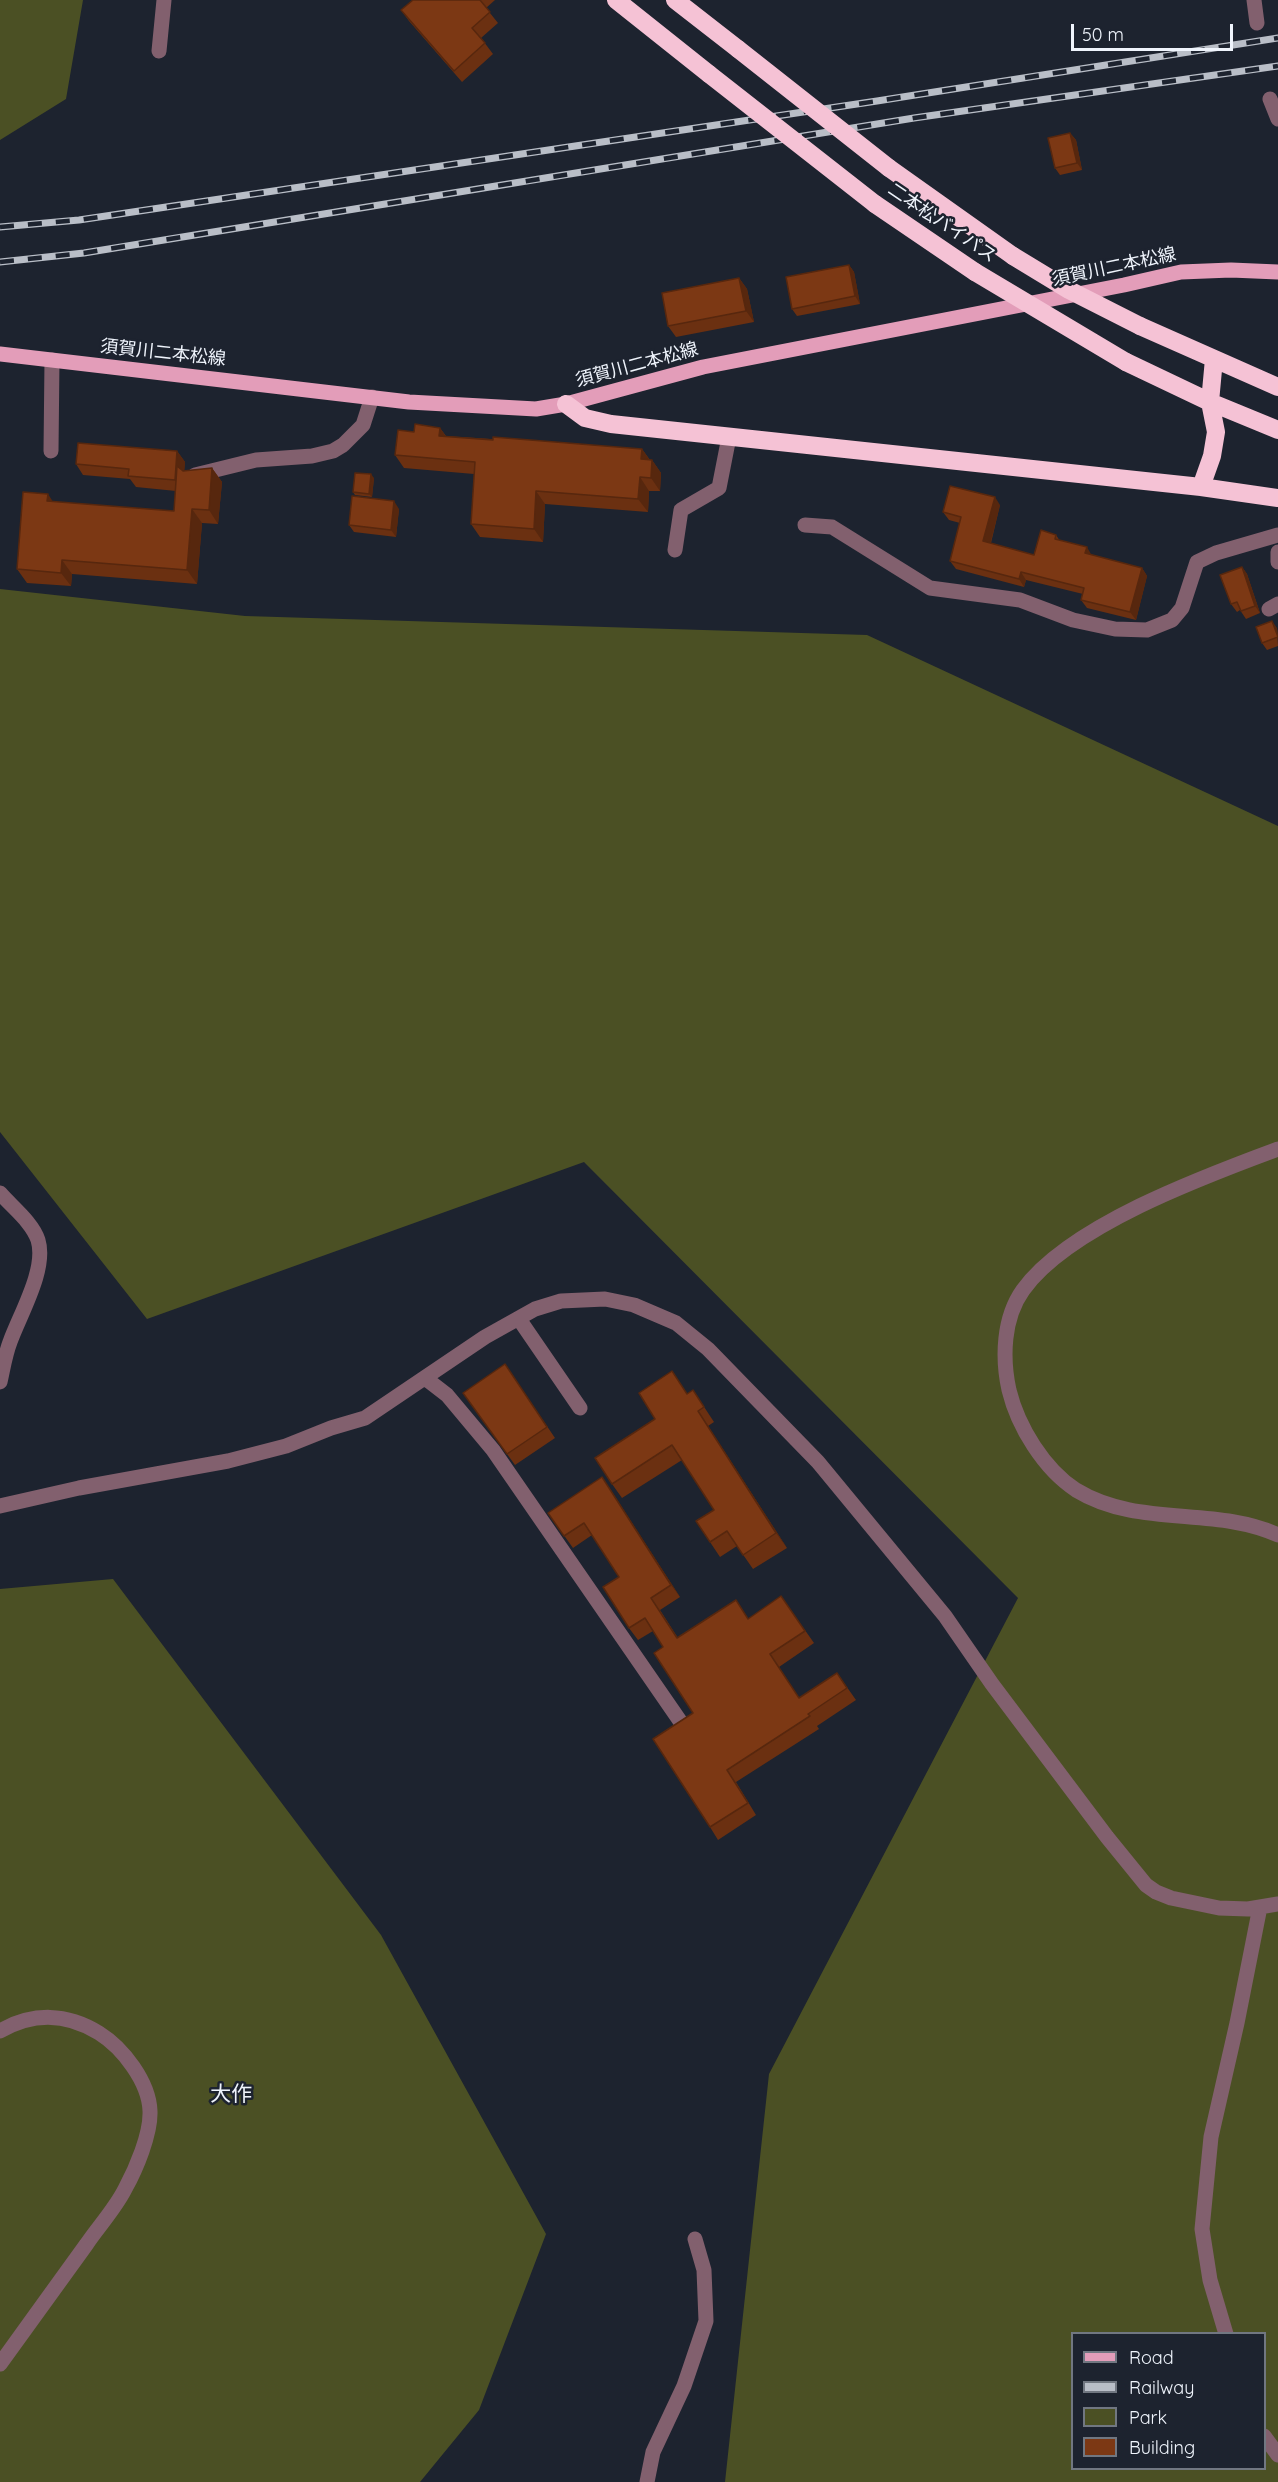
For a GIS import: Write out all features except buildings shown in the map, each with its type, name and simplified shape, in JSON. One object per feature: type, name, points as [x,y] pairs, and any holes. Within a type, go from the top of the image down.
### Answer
[{"type":"highway","name":"二本松バイパス","points":[[616,0],[875,204],[975,272],[1126,362],[1210,402],[1278,430]]},
{"type":"highway","name":"二本松バイパス","points":[[675,0],[889,168],[1013,256],[1069,290],[1140,326],[1278,387]]},
{"type":"highway","points":[[1201,487],[1212,456],[1216,432],[1210,402],[1214,359]]},
{"type":"highway","points":[[566,404],[585,418],[611,424],[1201,487],[1278,498]]},
{"type":"main road","name":"須賀川二本松線","points":[[0,354],[372,398],[506,409],[536,409],[566,404],[703,367],[1125,285],[1181,272],[1231,270],[1278,272]]},
{"type":"street","points":[[159,51],[164,0]]},
{"type":"street","points":[[1254,0],[1257,23]]},
{"type":"street","points":[[1270,99],[1278,119]]},
{"type":"street","points":[[51,452],[52,360]]},
{"type":"street","points":[[195,475],[256,460],[312,456],[333,451],[343,445],[363,425],[372,398]]},
{"type":"street","points":[[675,550],[681,510],[718,488],[729,437]]},
{"type":"street","points":[[805,525],[832,527],[930,588],[1020,600],[1072,620],[1115,629],[1147,630],[1172,620],[1182,608],[1197,562],[1216,553],[1278,535]]},
{"type":"street","points":[[1278,552],[1278,562]]},
{"type":"street","points":[[1278,1149],[1141,1206],[1102,1226],[1038,1271],[1022,1292],[1012,1314],[1005,1351],[1006,1378],[1016,1414],[1041,1454],[1074,1489],[1092,1498],[1138,1512],[1238,1521],[1278,1535]]},
{"type":"street","points":[[0,1193],[30,1226],[38,1240],[39,1258],[35,1279],[9,1345],[0,1382]]},
{"type":"street","points":[[0,1506],[79,1488],[228,1461],[286,1446],[365,1418],[485,1337],[535,1309],[561,1301],[605,1299],[634,1305],[676,1323],[708,1349],[818,1462],[945,1616],[992,1684],[1124,1860],[1146,1885],[1156,1892],[1193,1904],[1219,1908],[1260,1908],[1278,1904]]},
{"type":"street","points":[[519,1319],[580,1408]]},
{"type":"street","points":[[426,1378],[447,1395],[493,1450],[680,1721]]},
{"type":"street","points":[[1225,2332],[1210,2280],[1202,2229],[1211,2137],[1260,1908]]},
{"type":"street","points":[[0,2031],[25,2019],[49,2018],[72,2019],[99,2033],[117,2046],[129,2062],[143,2085],[150,2110],[148,2136],[125,2190],[0,2364]]},
{"type":"street","points":[[647,2482],[653,2452],[684,2386],[706,2321],[704,2270],[695,2239]]},
{"type":"street","points":[[1266,2439],[1278,2455]]},
{"type":"green space","points":[[0,0],[83,0],[66,99],[0,140]]},
{"type":"green space","points":[[0,589],[245,616],[867,635],[1278,826],[1278,2482],[725,2482],[769,2074],[1018,1598],[584,1162],[147,1319],[0,1132]]},
{"type":"green space","points":[[113,1579],[381,1935],[546,2234],[479,2410],[420,2482],[0,2482],[0,1589]]},
{"type":"railway","points":[[0,227],[79,220],[877,101],[1278,38]]},
{"type":"railway","points":[[0,262],[84,253],[914,118],[1278,66]]},
{"type":"district","name":"大作","points":[[231,2095]]}]
